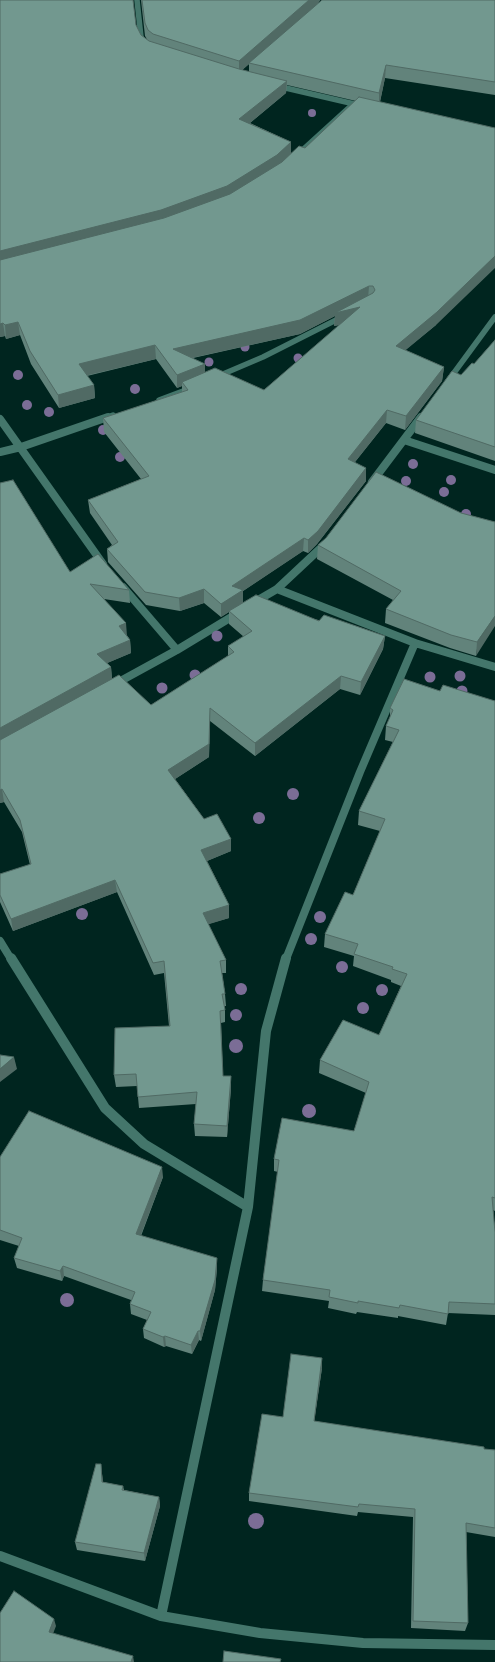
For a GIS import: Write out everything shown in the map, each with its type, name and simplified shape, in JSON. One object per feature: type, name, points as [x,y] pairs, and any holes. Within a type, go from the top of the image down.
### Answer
[{"type":"street","points":[[137,0],[141,36],[145,45],[149,48]]},
{"type":"street","points":[[270,85],[368,107]]},
{"type":"street","points":[[290,161],[353,104]]},
{"type":"street","points":[[206,381],[263,358],[350,313]]},
{"type":"street","points":[[445,385],[495,318]]},
{"type":"street","points":[[156,401],[199,384]]},
{"type":"street","points":[[367,488],[427,410]]},
{"type":"street","points":[[0,452],[22,447],[118,414]]},
{"type":"street","points":[[0,419],[22,447],[108,570]]},
{"type":"street","points":[[404,440],[495,470]]},
{"type":"street","points":[[109,688],[177,650],[277,589],[321,548],[330,536]]},
{"type":"street","points":[[118,581],[177,650]]},
{"type":"street","points":[[277,589],[415,643],[495,667]]},
{"type":"street","points":[[161,1616],[248,1207],[266,1031],[282,969],[360,772],[415,643]]},
{"type":"street","points":[[0,941],[105,1108],[144,1144],[248,1207]]},
{"type":"street","points":[[0,1556],[161,1616],[260,1633],[363,1643],[495,1645]]},
{"type":"building","points":[[0,0],[133,0],[136,25],[141,35],[149,41],[239,69],[287,81],[239,119],[291,142],[277,155],[227,186],[161,210],[0,251]]},
{"type":"building","points":[[142,0],[309,0],[239,61],[153,34],[148,30],[145,23]]},
{"type":"building","points":[[322,0],[495,0],[495,82],[386,65],[379,93],[249,63]]},
{"type":"building","points":[[359,97],[495,128],[495,256],[437,312],[396,346],[444,367],[406,416],[387,410],[348,459],[366,468],[318,531],[308,540],[304,538],[232,586],[243,590],[221,604],[204,589],[179,598],[145,592],[107,549],[118,542],[88,500],[149,476],[103,418],[188,390],[182,382],[215,368],[264,390],[360,307],[335,313],[373,293],[375,290],[373,286],[369,286],[300,320],[173,349],[205,364],[177,375],[155,345],[79,364],[94,385],[58,395],[30,351],[18,322],[5,325],[3,323],[0,324],[0,260],[164,218],[230,194],[282,162],[299,146],[305,148]]},
{"type":"building","points":[[495,340],[495,447],[416,420],[452,371],[461,375],[472,363],[474,364]]},
{"type":"building","points":[[376,472],[461,513],[495,522],[495,616],[477,642],[451,635],[386,609],[401,591],[318,545],[326,538]]},
{"type":"building","points":[[13,480],[70,572],[98,554],[129,590],[90,584],[126,623],[119,626],[130,640],[97,654],[111,667],[0,728],[0,483]]},
{"type":"building","points":[[256,595],[319,621],[324,615],[385,636],[361,682],[341,676],[255,743],[210,708],[209,744],[168,770],[204,819],[217,814],[231,839],[201,850],[229,905],[203,913],[226,960],[220,961],[225,994],[222,994],[225,1010],[220,1011],[223,1076],[231,1076],[227,1126],[194,1124],[197,1092],[138,1097],[136,1074],[114,1075],[115,1028],[170,1026],[164,961],[153,963],[115,880],[11,919],[0,895],[0,874],[31,864],[20,820],[2,789],[0,790],[0,740],[119,675],[151,705],[234,652],[228,646],[252,631],[229,611]]},
{"type":"building","points":[[404,679],[440,691],[443,685],[495,701],[495,1198],[492,1197],[495,1232],[495,1304],[449,1302],[448,1314],[400,1305],[399,1308],[358,1301],[358,1303],[329,1297],[330,1290],[263,1280],[279,1160],[274,1159],[282,1118],[354,1131],[369,1082],[320,1060],[343,1020],[379,1035],[407,974],[392,969],[393,967],[354,954],[358,944],[325,934],[345,892],[353,895],[385,819],[359,811],[399,730],[386,726],[393,710],[390,708]]},
{"type":"building","points":[[0,1055],[14,1057],[0,1069]]},
{"type":"building","points":[[29,1111],[162,1167],[136,1234],[217,1258],[215,1280],[200,1331],[198,1331],[191,1345],[165,1336],[163,1337],[143,1329],[151,1312],[130,1304],[135,1292],[63,1266],[60,1271],[14,1258],[22,1238],[0,1230],[0,1157]]},
{"type":"building","points":[[291,1354],[322,1358],[314,1421],[484,1447],[484,1449],[495,1450],[495,1528],[466,1523],[468,1623],[413,1621],[415,1509],[359,1504],[358,1507],[249,1493],[262,1414],[283,1417]]},
{"type":"building","points":[[96,1464],[101,1464],[102,1482],[123,1486],[122,1490],[159,1497],[144,1553],[75,1542]]},
{"type":"building","points":[[14,1591],[54,1619],[49,1632],[133,1656],[131,1662],[0,1662],[0,1613]]},
{"type":"building","points":[[224,1651],[281,1659],[280,1662],[223,1662]]}]
